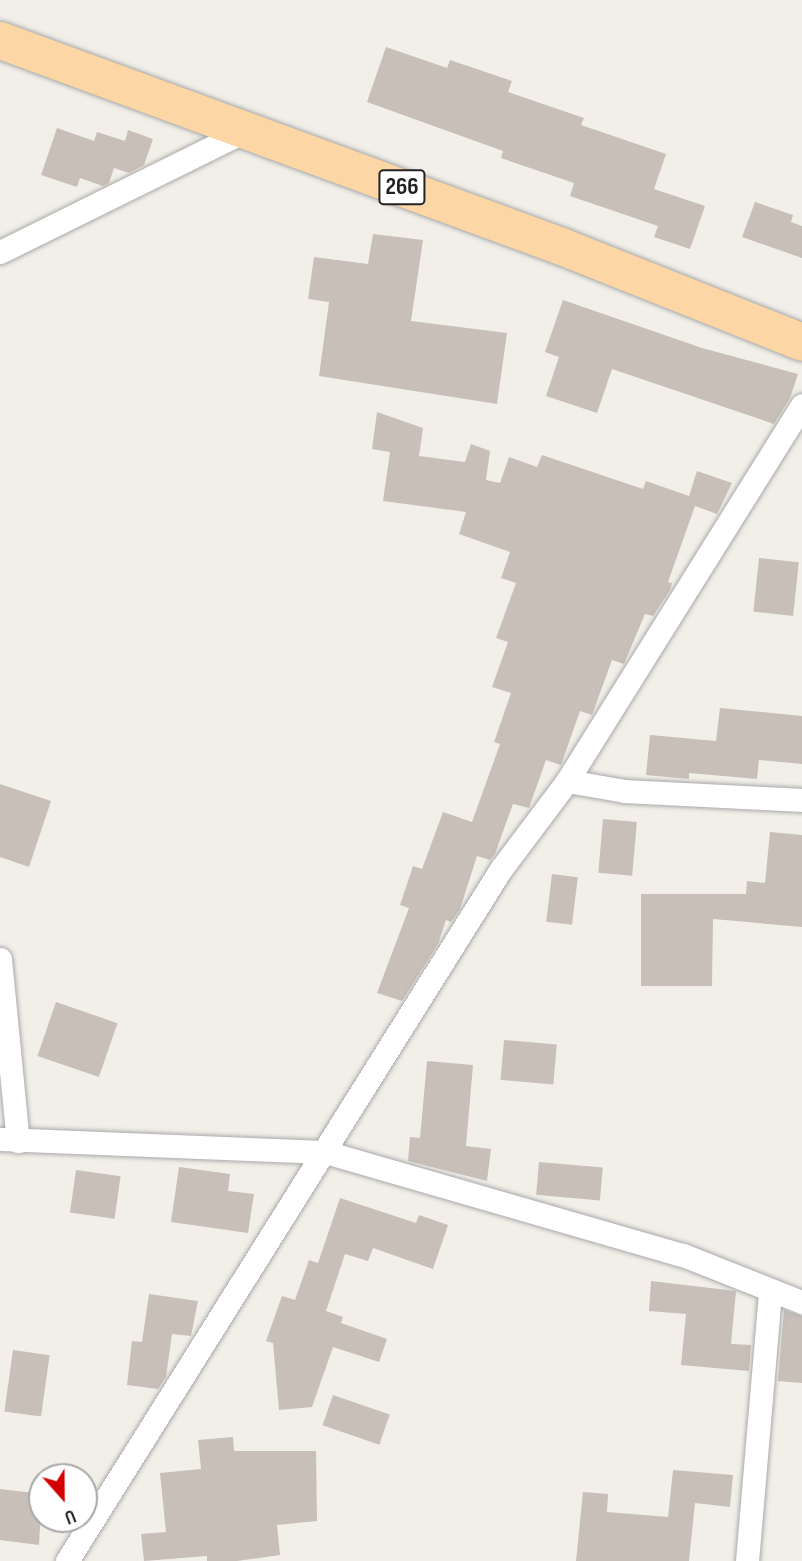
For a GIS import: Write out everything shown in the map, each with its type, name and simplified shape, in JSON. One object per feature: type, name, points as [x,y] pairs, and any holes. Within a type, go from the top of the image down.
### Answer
[{"type":"main road","name":"266","points":[[0,40],[561,246],[802,342]]},
{"type":"street","points":[[0,252],[247,130]]},
{"type":"street","points":[[78,1555],[500,869],[566,781],[802,405]]},
{"type":"street","points":[[566,781],[625,791],[802,800]]},
{"type":"street","points":[[0,959],[9,1140],[325,1152],[683,1255],[770,1292],[802,1302]]},
{"type":"street","points":[[747,1561],[770,1292]]},
{"type":"building","points":[[386,47],[447,68],[450,60],[512,81],[508,92],[584,118],[581,125],[666,154],[654,189],[705,206],[690,249],[654,237],[658,226],[570,196],[574,183],[501,158],[503,151],[367,102]]},
{"type":"building","points":[[57,128],[94,141],[97,132],[125,141],[128,130],[153,139],[144,165],[129,173],[114,168],[109,183],[103,186],[80,178],[77,187],[41,175]]},
{"type":"building","points":[[755,202],[793,215],[791,222],[802,226],[802,258],[742,237]]},
{"type":"building","points":[[373,234],[423,240],[411,321],[507,333],[497,404],[319,376],[329,302],[308,299],[314,257],[368,264]]},
{"type":"building","points":[[563,300],[702,348],[798,374],[790,398],[774,424],[612,369],[597,413],[546,396],[559,357],[545,352]]},
{"type":"building","points":[[377,412],[423,428],[419,456],[465,462],[471,444],[490,451],[486,480],[500,483],[509,457],[537,467],[542,455],[643,489],[646,481],[689,496],[697,471],[732,483],[717,514],[695,506],[668,582],[672,583],[670,590],[653,616],[645,614],[624,664],[612,660],[592,715],[580,711],[561,765],[546,760],[529,808],[513,804],[495,854],[490,860],[477,856],[460,909],[451,922],[446,920],[438,944],[402,1001],[377,993],[409,908],[400,905],[413,866],[422,869],[443,812],[472,822],[500,744],[494,742],[511,693],[492,687],[508,642],[496,638],[516,583],[501,578],[510,552],[459,534],[466,512],[383,501],[390,452],[372,449]]},
{"type":"building","points":[[759,558],[799,562],[793,616],[753,612]]},
{"type":"building","points":[[720,708],[802,716],[802,764],[759,760],[757,779],[689,773],[689,779],[646,775],[650,735],[716,741]]},
{"type":"building","points":[[0,784],[51,801],[29,867],[0,857]]},
{"type":"building","points":[[603,819],[637,822],[632,876],[598,873]]},
{"type":"building","points":[[770,832],[802,835],[802,927],[713,919],[712,986],[641,986],[641,894],[746,894],[747,881],[765,883]]},
{"type":"building","points":[[552,874],[578,877],[572,925],[546,922]]},
{"type":"building","points":[[56,1002],[117,1023],[99,1077],[37,1056]]},
{"type":"building","points":[[504,1040],[557,1045],[553,1084],[501,1080]]},
{"type":"building","points":[[427,1061],[473,1065],[466,1146],[491,1149],[487,1181],[408,1161],[410,1137],[420,1138]]},
{"type":"building","points":[[539,1162],[603,1168],[600,1200],[536,1195]]},
{"type":"building","points":[[179,1167],[230,1174],[228,1191],[254,1194],[248,1233],[171,1222]]},
{"type":"building","points":[[76,1170],[121,1176],[115,1219],[70,1213]]},
{"type":"building","points":[[340,1198],[416,1223],[419,1215],[448,1225],[433,1269],[373,1248],[368,1261],[345,1254],[326,1311],[343,1317],[341,1323],[387,1339],[379,1362],[333,1347],[312,1407],[279,1410],[273,1343],[266,1341],[282,1296],[295,1300],[309,1260],[318,1263]]},
{"type":"building","points":[[651,1281],[736,1291],[731,1344],[751,1345],[749,1371],[681,1365],[686,1314],[649,1311]]},
{"type":"building","points":[[149,1294],[198,1301],[191,1336],[172,1334],[166,1377],[158,1389],[127,1385],[132,1341],[142,1342]]},
{"type":"building","points":[[784,1310],[802,1316],[802,1383],[778,1381]]},
{"type":"building","points":[[13,1350],[50,1355],[41,1417],[4,1411]]},
{"type":"building","points":[[333,1395],[390,1415],[379,1445],[323,1425]]},
{"type":"building","points":[[233,1437],[234,1451],[316,1451],[317,1521],[277,1525],[280,1555],[237,1561],[207,1561],[207,1556],[144,1561],[141,1534],[166,1532],[160,1473],[201,1469],[198,1440]]},
{"type":"building","points":[[673,1470],[733,1475],[730,1507],[695,1503],[689,1561],[576,1561],[583,1492],[608,1494],[607,1512],[668,1517]]},
{"type":"building","points":[[0,1489],[28,1492],[28,1533],[40,1533],[39,1545],[0,1540]]}]
